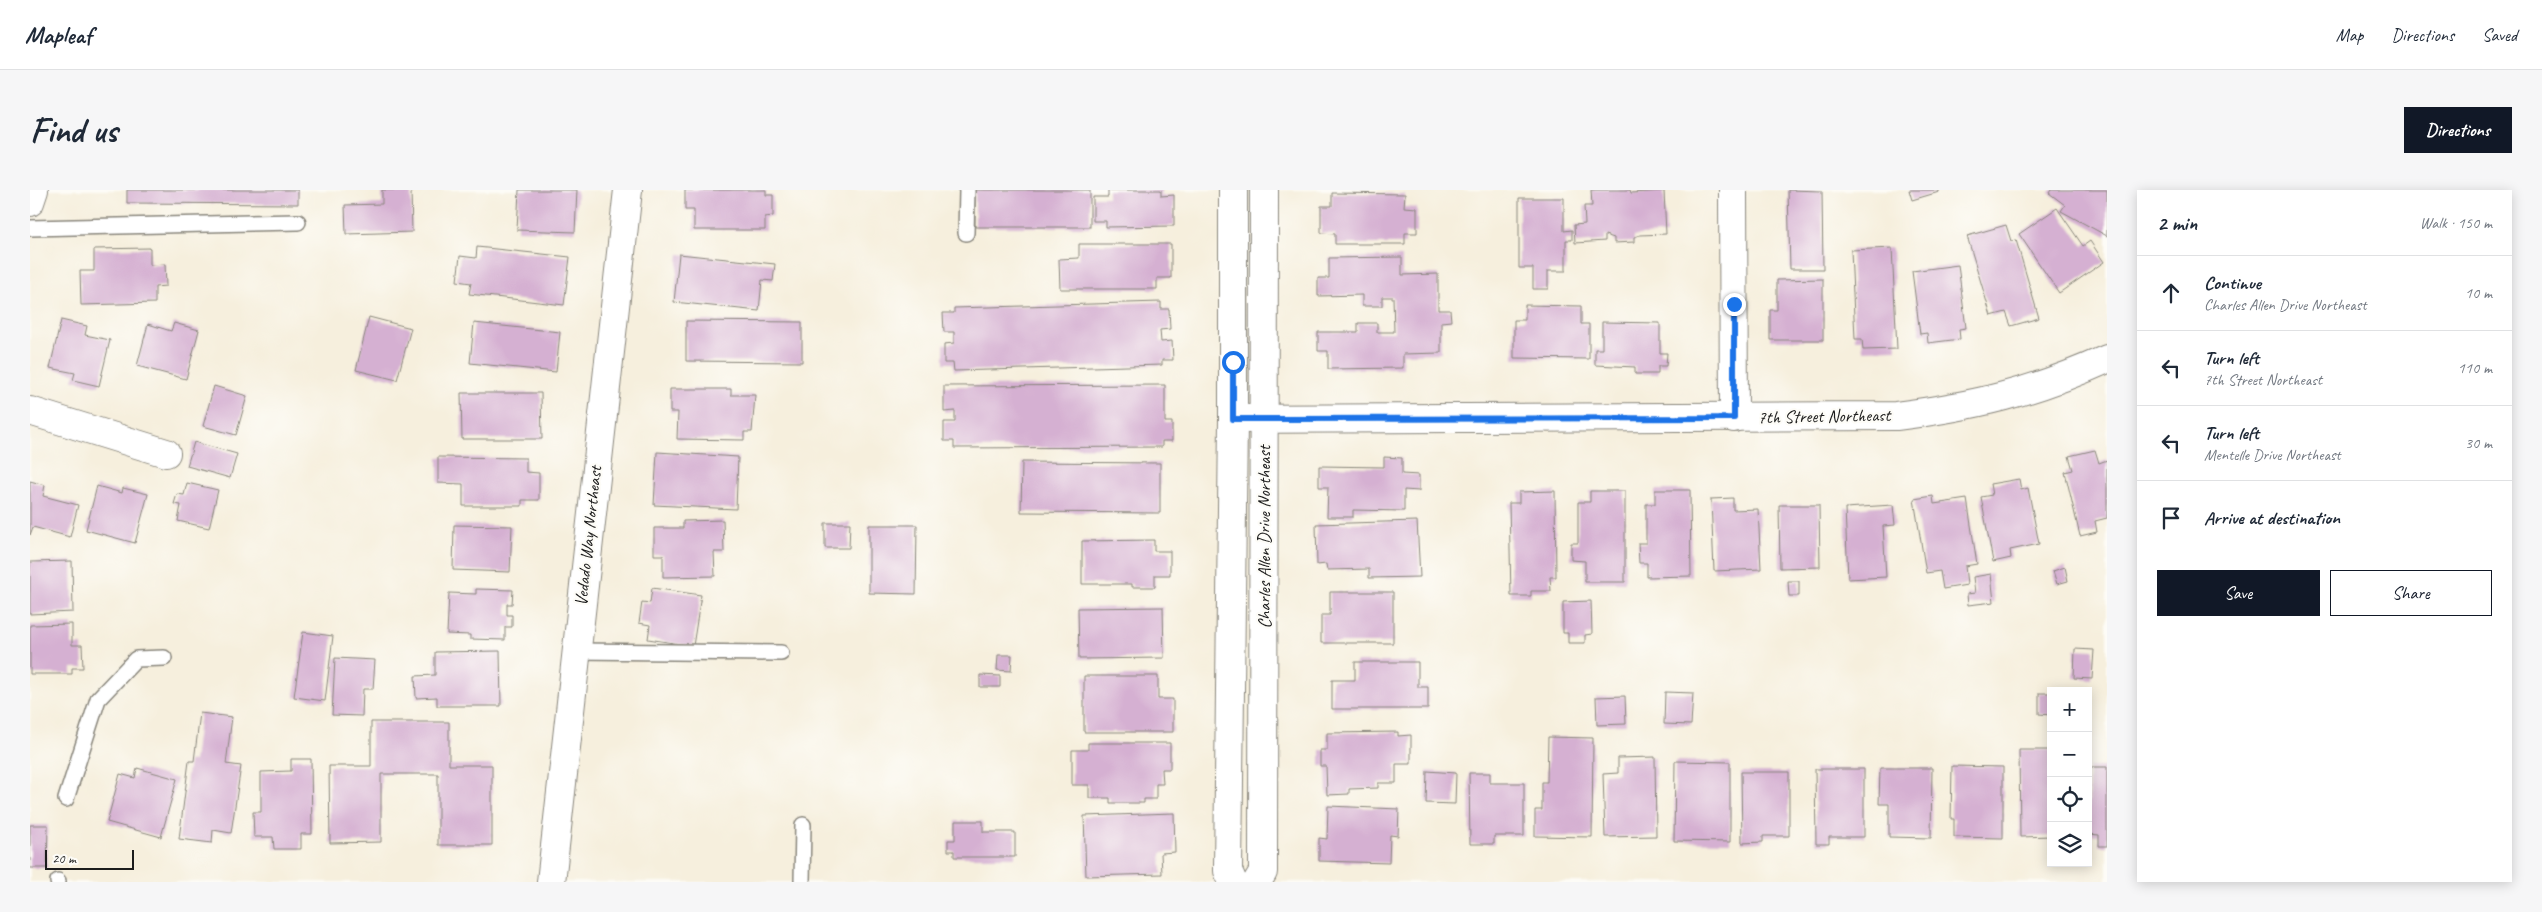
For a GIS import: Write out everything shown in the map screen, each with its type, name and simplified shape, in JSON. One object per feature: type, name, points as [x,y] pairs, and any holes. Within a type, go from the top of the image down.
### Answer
[{"type":"street","points":[[30,202],[34,190]]},
{"type":"street","name":"Vedado Way Northeast","points":[[551,882],[575,651],[628,190]]},
{"type":"street","name":"Charles Allen Drive Northeast","points":[[1232,190],[1233,419],[1228,870],[1233,882]]},
{"type":"street","name":"Charles Allen Drive Northeast","points":[[1258,882],[1263,872],[1264,190]]},
{"type":"street","points":[[1734,190],[1734,418]]},
{"type":"street","name":"7th Street Northeast","points":[[1233,419],[1896,416],[1948,409],[2027,391],[2061,380],[2107,359]]},
{"type":"street","points":[[30,411],[166,453]]},
{"type":"lane","points":[[966,233],[967,190]]},
{"type":"lane","points":[[30,228],[298,222]]},
{"type":"lane","points":[[575,651],[782,654]]},
{"type":"lane","points":[[66,799],[98,699],[136,659],[164,658]]},
{"type":"lane","points":[[802,825],[802,882]]},
{"type":"building","points":[[127,190],[298,190],[298,204],[127,203]]},
{"type":"building","points":[[382,190],[411,190],[412,232],[346,234],[345,205],[382,204]]},
{"type":"building","points":[[519,190],[577,190],[575,232],[517,230]]},
{"type":"building","points":[[685,190],[766,190],[766,195],[773,195],[773,216],[765,217],[765,230],[694,230],[694,210],[685,210]]},
{"type":"building","points":[[975,190],[1090,190],[1090,227],[975,227]]},
{"type":"building","points":[[1108,190],[1161,190],[1161,196],[1174,195],[1174,226],[1106,227],[1106,221],[1093,221],[1093,197],[1108,197]]},
{"type":"building","points":[[1591,190],[1630,190],[1631,193],[1664,191],[1666,234],[1640,235],[1634,237],[1634,242],[1614,243],[1614,238],[1605,235],[1605,241],[1575,243],[1574,225],[1585,224],[1584,206],[1592,206]]},
{"type":"building","points":[[1788,190],[1822,191],[1823,269],[1790,269]]},
{"type":"building","points":[[1909,190],[1939,190],[1939,192],[1912,200]]},
{"type":"building","points":[[2051,190],[2107,190],[2107,236],[2061,211],[2065,205],[2049,193]]},
{"type":"building","points":[[1332,193],[1405,194],[1404,207],[1417,208],[1417,233],[1405,233],[1405,244],[1335,244],[1335,234],[1321,233],[1321,206],[1332,206]]},
{"type":"building","points":[[1519,198],[1564,198],[1564,231],[1572,230],[1572,240],[1566,240],[1566,271],[1548,271],[1548,289],[1533,289],[1533,268],[1519,268]]},
{"type":"building","points":[[2057,208],[2083,246],[2090,241],[2104,262],[2059,293],[2019,234]]},
{"type":"building","points":[[2006,225],[2011,241],[2016,240],[2039,318],[2011,326],[2006,312],[1991,316],[1967,236]]},
{"type":"building","points":[[1079,244],[1171,244],[1171,278],[1157,278],[1157,289],[1060,289],[1059,259],[1079,258]]},
{"type":"building","points":[[477,247],[570,257],[564,305],[469,294],[471,283],[457,281],[460,256],[476,258]]},
{"type":"building","points":[[150,248],[150,265],[165,264],[166,286],[155,287],[155,303],[81,305],[80,271],[94,271],[94,249]]},
{"type":"building","points":[[1892,248],[1897,349],[1863,350],[1862,339],[1855,339],[1851,250]]},
{"type":"building","points":[[679,254],[775,264],[773,281],[762,280],[759,311],[674,302]]},
{"type":"building","points":[[1402,257],[1402,275],[1438,274],[1438,310],[1450,310],[1451,321],[1441,322],[1441,353],[1403,354],[1403,368],[1328,369],[1328,351],[1318,351],[1318,332],[1358,332],[1358,323],[1377,323],[1377,332],[1394,332],[1393,297],[1382,297],[1382,306],[1362,306],[1362,295],[1318,296],[1318,278],[1329,278],[1329,258]]},
{"type":"building","points":[[1958,265],[1966,328],[1959,329],[1960,339],[1928,343],[1927,333],[1920,334],[1912,271]]},
{"type":"building","points":[[1823,279],[1823,340],[1770,340],[1770,310],[1777,310],[1777,280]]},
{"type":"building","points":[[1161,302],[1161,309],[1169,309],[1170,329],[1160,330],[1161,342],[1172,341],[1173,360],[1162,360],[1162,365],[954,371],[953,363],[944,363],[944,344],[954,343],[954,332],[944,332],[943,313],[954,313],[954,308]]},
{"type":"building","points":[[1525,305],[1581,306],[1581,324],[1589,324],[1589,359],[1514,358],[1514,320],[1525,320]]},
{"type":"building","points":[[369,317],[411,328],[397,380],[356,370]]},
{"type":"building","points":[[61,320],[87,326],[85,335],[110,340],[99,386],[73,380],[75,373],[50,368]]},
{"type":"building","points":[[686,321],[802,322],[802,362],[686,361]]},
{"type":"building","points":[[1602,322],[1660,323],[1660,353],[1667,353],[1666,366],[1658,366],[1658,374],[1635,374],[1635,367],[1595,365],[1595,349],[1602,349]]},
{"type":"building","points":[[174,323],[199,330],[186,379],[137,366],[148,324],[171,331]]},
{"type":"building","points":[[474,323],[560,332],[556,372],[470,363]]},
{"type":"building","points":[[1165,385],[1165,422],[1172,422],[1172,441],[1162,441],[1162,447],[954,448],[954,441],[944,441],[944,422],[955,422],[955,411],[944,412],[944,386]]},
{"type":"building","points":[[214,386],[247,396],[236,435],[203,426]]},
{"type":"building","points":[[670,389],[731,389],[731,395],[755,395],[752,432],[744,432],[744,440],[677,439],[678,412],[670,412]]},
{"type":"building","points":[[461,393],[541,393],[542,439],[462,439]]},
{"type":"building","points":[[194,442],[237,454],[230,478],[187,466]]},
{"type":"building","points":[[2095,450],[2099,463],[2107,460],[2107,518],[2095,521],[2097,532],[2080,536],[2065,472],[2073,470],[2069,456]]},
{"type":"building","points":[[657,452],[738,457],[736,509],[654,505]]},
{"type":"building","points":[[438,457],[526,458],[526,472],[539,473],[539,500],[522,500],[522,506],[463,506],[463,484],[438,483]]},
{"type":"building","points":[[1384,457],[1402,458],[1402,474],[1419,475],[1419,491],[1404,490],[1404,511],[1353,510],[1353,517],[1327,517],[1328,487],[1319,487],[1319,466],[1384,467]]},
{"type":"building","points":[[1022,462],[1160,463],[1160,513],[1021,512]]},
{"type":"building","points":[[2019,479],[2021,490],[2028,488],[2039,544],[2010,550],[2011,558],[1993,562],[1981,497],[1992,495],[1990,484]]},
{"type":"building","points":[[30,481],[45,485],[43,496],[78,505],[70,537],[33,527],[30,535]]},
{"type":"building","points":[[187,483],[218,490],[209,528],[178,521],[181,505],[174,504],[177,494],[184,495]]},
{"type":"building","points":[[97,486],[122,493],[123,488],[148,494],[135,543],[86,530]]},
{"type":"building","points":[[1655,490],[1690,490],[1691,576],[1647,577],[1647,563],[1639,563],[1638,543],[1646,543],[1646,504],[1655,504]]},
{"type":"building","points":[[1555,491],[1556,577],[1550,577],[1551,591],[1531,591],[1531,596],[1511,596],[1509,503],[1519,503],[1519,492]]},
{"type":"building","points":[[1590,491],[1625,491],[1625,582],[1585,582],[1585,561],[1571,560],[1571,543],[1578,543],[1578,502],[1590,502]]},
{"type":"building","points":[[1933,496],[1934,504],[1967,499],[1977,564],[1965,566],[1967,585],[1943,589],[1940,571],[1926,573],[1914,499]]},
{"type":"building","points":[[1733,498],[1733,510],[1758,509],[1761,569],[1714,571],[1711,499]]},
{"type":"building","points":[[1779,505],[1819,505],[1820,567],[1780,568]]},
{"type":"building","points":[[1893,505],[1895,525],[1883,526],[1886,577],[1848,579],[1845,508]]},
{"type":"building","points":[[723,520],[724,552],[714,552],[715,576],[663,577],[663,555],[654,555],[654,528],[683,528],[683,521]]},
{"type":"building","points":[[1417,521],[1420,577],[1369,578],[1369,569],[1327,570],[1326,564],[1317,565],[1316,524]]},
{"type":"building","points":[[825,523],[850,523],[849,548],[825,548]]},
{"type":"building","points":[[454,525],[512,526],[510,572],[453,570]]},
{"type":"building","points":[[869,525],[917,525],[916,594],[869,593]]},
{"type":"building","points":[[1154,540],[1154,551],[1170,551],[1170,575],[1155,575],[1155,587],[1132,587],[1132,584],[1082,584],[1082,541]]},
{"type":"building","points":[[72,561],[73,612],[30,614],[30,562]]},
{"type":"building","points":[[2065,567],[2068,581],[2057,584],[2053,571]]},
{"type":"building","points":[[1991,574],[1994,602],[1968,605],[1967,594],[1975,593],[1973,577]]},
{"type":"building","points":[[1788,581],[1799,581],[1799,596],[1789,596]]},
{"type":"building","points":[[652,588],[701,595],[693,646],[648,639],[650,625],[639,623],[642,602],[650,603]]},
{"type":"building","points":[[476,589],[513,590],[512,604],[507,604],[507,615],[512,615],[512,627],[505,627],[505,640],[470,639],[470,635],[447,634],[449,593],[476,594]]},
{"type":"building","points":[[1330,592],[1393,592],[1393,643],[1321,643],[1321,615],[1330,615]]},
{"type":"building","points":[[1591,601],[1592,634],[1585,635],[1585,643],[1568,643],[1568,633],[1563,633],[1563,602]]},
{"type":"building","points":[[1163,607],[1164,658],[1079,659],[1078,608]]},
{"type":"building","points":[[72,624],[72,645],[82,645],[83,668],[72,668],[72,674],[30,674],[30,625]]},
{"type":"building","points":[[303,632],[333,636],[325,701],[294,697]]},
{"type":"building","points":[[2075,649],[2094,650],[2092,679],[2074,678]]},
{"type":"building","points":[[500,651],[501,706],[437,706],[437,697],[416,698],[415,676],[435,675],[435,652]]},
{"type":"building","points":[[998,655],[1012,655],[1011,671],[997,670]]},
{"type":"building","points":[[335,658],[375,660],[373,689],[363,689],[362,716],[332,715]]},
{"type":"building","points":[[1355,662],[1418,662],[1418,687],[1428,687],[1428,709],[1332,709],[1332,680],[1355,680]]},
{"type":"building","points":[[980,675],[1000,676],[1000,687],[980,687]]},
{"type":"building","points":[[1084,676],[1158,676],[1158,699],[1173,699],[1173,732],[1084,732]]},
{"type":"building","points":[[1665,692],[1693,693],[1691,725],[1664,724]]},
{"type":"building","points":[[2039,693],[2047,693],[2047,715],[2039,714]]},
{"type":"building","points":[[1625,696],[1626,724],[1597,725],[1596,697]]},
{"type":"building","points":[[200,713],[232,717],[226,764],[241,766],[231,833],[213,830],[212,843],[179,839],[189,761],[194,761]]},
{"type":"building","points":[[371,722],[449,722],[449,765],[492,765],[492,845],[438,845],[438,774],[381,774],[381,842],[330,843],[329,766],[371,766]]},
{"type":"building","points":[[1398,732],[1398,736],[1411,735],[1411,764],[1396,764],[1396,783],[1378,783],[1378,788],[1349,789],[1349,794],[1327,795],[1326,766],[1320,766],[1320,750],[1327,750],[1327,733]]},
{"type":"building","points":[[1548,737],[1593,738],[1592,837],[1535,836],[1535,810],[1542,810],[1542,782],[1547,782]]},
{"type":"building","points":[[1088,743],[1170,743],[1170,769],[1162,769],[1163,784],[1156,784],[1156,799],[1144,799],[1144,803],[1110,803],[1110,798],[1089,798],[1089,785],[1072,785],[1072,750],[1088,750]]},
{"type":"building","points":[[2019,750],[2047,750],[2047,836],[2020,837]]},
{"type":"building","points":[[1655,757],[1656,836],[1605,837],[1603,774],[1618,773],[1618,758]]},
{"type":"building","points":[[291,759],[311,759],[312,834],[301,834],[301,849],[274,849],[273,837],[254,837],[253,812],[261,812],[261,772],[291,771]]},
{"type":"building","points":[[1675,761],[1730,762],[1730,842],[1674,841]]},
{"type":"building","points":[[1952,766],[2003,767],[2003,838],[1954,837],[1954,819],[1951,819]]},
{"type":"building","points":[[2092,767],[2107,767],[2107,846],[2099,846],[2099,835],[2092,834]]},
{"type":"building","points":[[137,768],[177,779],[161,837],[107,822],[120,774],[135,778]]},
{"type":"building","points":[[1880,768],[1932,768],[1931,838],[1889,837],[1889,804],[1879,804]]},
{"type":"building","points":[[1815,769],[1864,769],[1864,837],[1829,837],[1829,844],[1816,844]]},
{"type":"building","points":[[1427,771],[1456,773],[1455,804],[1426,803]]},
{"type":"building","points":[[1741,772],[1789,772],[1789,836],[1763,836],[1763,842],[1742,843]]},
{"type":"building","points":[[1469,773],[1490,773],[1490,783],[1524,783],[1524,836],[1494,836],[1494,844],[1470,844]]},
{"type":"building","points":[[1328,806],[1399,809],[1398,836],[1390,835],[1389,863],[1319,861],[1319,838],[1327,839]]},
{"type":"building","points":[[1174,813],[1175,852],[1161,853],[1162,874],[1086,876],[1084,816]]},
{"type":"building","points":[[955,821],[983,821],[983,832],[1015,832],[1015,857],[954,857],[954,851],[948,851],[948,840],[955,840]]},
{"type":"building","points":[[30,825],[48,825],[47,868],[30,868]]},
{"type":"route","points":[[1233,362],[1233,419],[1734,418],[1734,304]]}]
